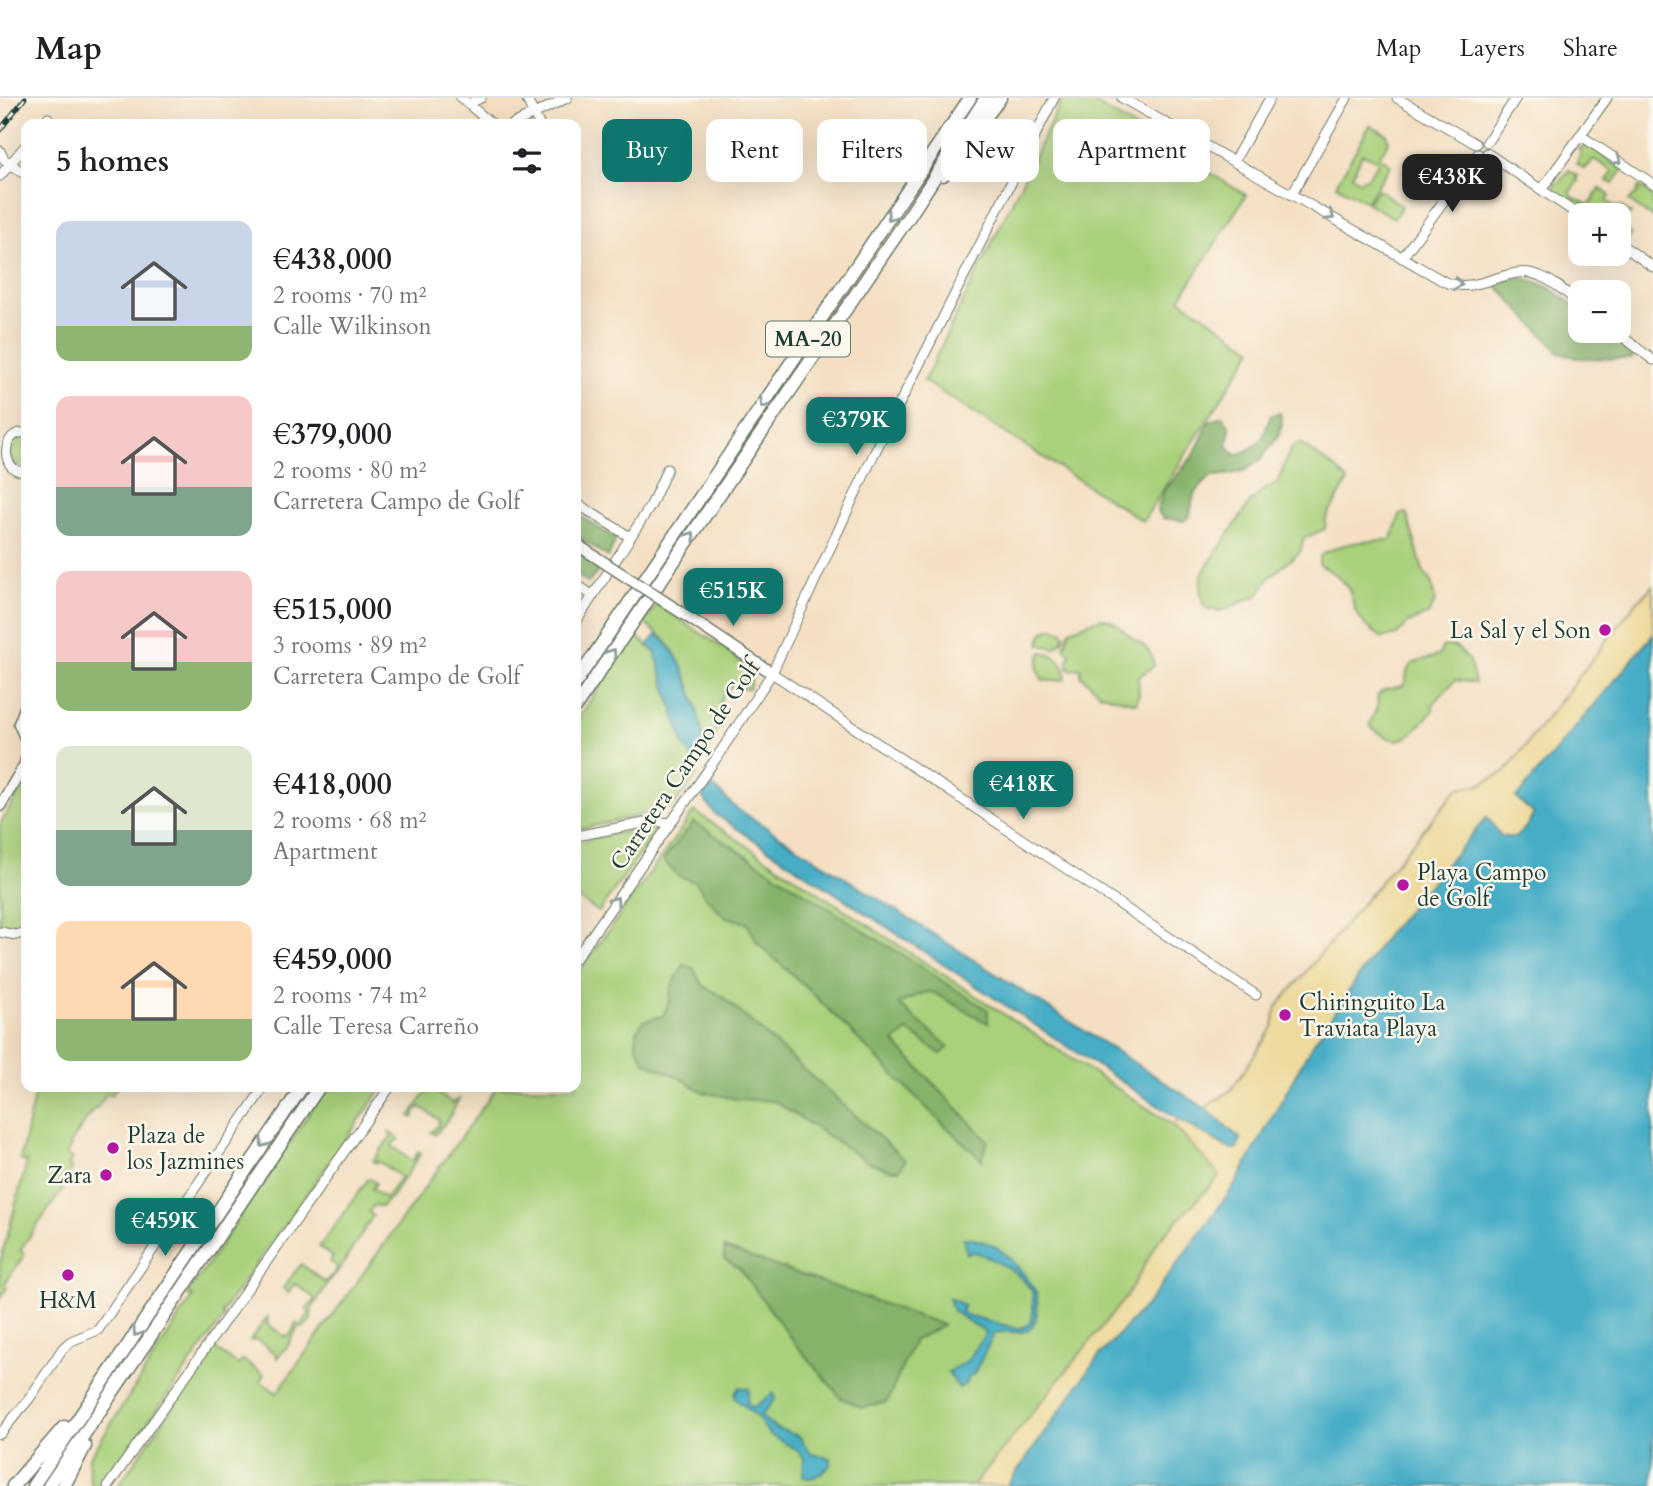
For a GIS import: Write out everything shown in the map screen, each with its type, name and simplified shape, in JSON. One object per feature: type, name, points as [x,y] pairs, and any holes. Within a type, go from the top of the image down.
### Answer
[{"type":"highway","points":[[927,151],[960,98]]},
{"type":"highway","name":"MA-20","points":[[927,163],[970,98]]},
{"type":"highway","name":"MA-20","points":[[914,182],[651,583],[910,215],[986,98]]},
{"type":"highway","points":[[910,215],[924,202],[966,148],[1000,98]]},
{"type":"highway","points":[[581,675],[642,596],[581,698]]},
{"type":"highway","points":[[33,1486],[299,1092]]},
{"type":"highway","points":[[49,1486],[315,1092]]},
{"type":"highway","points":[[13,1486],[60,1433],[80,1405],[95,1394]]},
{"type":"highway","points":[[64,1486],[95,1428],[101,1409]]},
{"type":"main road","points":[[581,547],[772,673]]},
{"type":"main road","points":[[0,806],[21,770]]},
{"type":"street","points":[[465,101],[481,98]]},
{"type":"street","points":[[526,98],[536,119]]},
{"type":"street","points":[[524,119],[567,98]]},
{"type":"street","name":"Carretera Campo de Golf","points":[[581,951],[772,673],[873,456],[1054,98]]},
{"type":"street","points":[[1123,98],[1446,282],[1460,286],[1479,284],[1514,272],[1538,274],[1568,295]]},
{"type":"street","points":[[1234,161],[1270,98]]},
{"type":"street","points":[[1292,194],[1347,98]]},
{"type":"street","points":[[1397,98],[1476,144]]},
{"type":"street","points":[[1399,256],[1489,146],[1487,142],[1516,98]]},
{"type":"street","points":[[1542,189],[1607,98]]},
{"type":"street","points":[[465,101],[486,119]]},
{"type":"street","points":[[1580,135],[1653,184]]},
{"type":"street","points":[[1476,144],[1480,141],[1487,142]]},
{"type":"street","points":[[1476,144],[1475,150],[1568,207]]},
{"type":"street","points":[[0,151],[10,164],[21,172]]},
{"type":"street","points":[[0,176],[21,151]]},
{"type":"street","points":[[1631,251],[1653,267]]},
{"type":"street","points":[[1631,343],[1653,360]]},
{"type":"street","points":[[21,433],[12,434],[1,449],[3,462],[7,467],[21,472]]},
{"type":"street","points":[[581,614],[651,505],[667,469]]},
{"type":"street","points":[[581,506],[630,537]]},
{"type":"street","points":[[581,588],[593,596]]},
{"type":"street","points":[[772,673],[1256,995]]},
{"type":"street","points":[[581,835],[654,821],[670,823]]},
{"type":"street","points":[[0,932],[21,934]]},
{"type":"street","points":[[0,1434],[29,1399],[63,1348],[98,1330],[261,1092]]},
{"type":"street","points":[[108,1486],[386,1092]]},
{"type":"green space","points":[[1063,98],[1086,98],[1121,119],[1053,119],[1053,182],[1210,182],[1210,173],[1246,195],[1180,299],[1253,349],[1143,521],[924,381],[1022,182],[1039,182],[1039,147]]},
{"type":"green space","points":[[1370,125],[1387,134],[1389,142],[1379,156],[1391,165],[1366,202],[1336,185]],"holes":[[[1362,154],[1378,163],[1367,178],[1359,181],[1352,176]]]},
{"type":"green space","points":[[1588,145],[1623,170],[1613,184],[1607,181],[1613,172],[1594,159],[1585,169],[1577,164],[1581,152],[1578,149]]},
{"type":"green space","points":[[1569,170],[1578,176],[1578,181],[1570,192],[1573,197],[1584,203],[1570,203],[1555,193],[1554,184]]},
{"type":"green space","points":[[1640,186],[1653,196],[1653,218],[1629,201],[1639,192],[1637,190]]},
{"type":"green space","points":[[1600,188],[1610,196],[1607,201],[1610,203],[1590,203]]},
{"type":"green space","points":[[1378,189],[1402,206],[1394,218],[1367,203]]},
{"type":"green space","points":[[1514,278],[1542,284],[1568,301],[1568,343],[1622,343],[1636,354],[1631,359],[1577,358],[1559,352],[1495,284]]},
{"type":"green space","points":[[1280,413],[1280,433],[1260,460],[1240,472],[1211,476],[1194,494],[1190,515],[1184,521],[1163,518],[1157,510],[1163,492],[1194,455],[1209,422],[1222,416],[1230,427],[1227,446],[1236,455],[1256,445],[1266,431],[1270,416]]},
{"type":"green space","points":[[21,437],[21,465],[15,465],[5,449],[11,439]]},
{"type":"green space","points":[[1296,444],[1301,444],[1339,471],[1348,481],[1326,518],[1325,529],[1304,538],[1300,552],[1271,576],[1258,595],[1221,611],[1209,609],[1203,604],[1200,588],[1202,574],[1249,504],[1262,491],[1278,482],[1289,453]]},
{"type":"green space","points":[[1407,514],[1423,571],[1431,580],[1435,601],[1429,614],[1408,623],[1397,635],[1382,638],[1365,625],[1356,612],[1349,589],[1336,575],[1319,564],[1320,556],[1336,547],[1391,540],[1400,515]]},
{"type":"green space","points":[[581,516],[616,539],[608,557],[581,538]]},
{"type":"green space","points":[[581,555],[601,568],[588,583],[581,578]]},
{"type":"green space","points":[[657,605],[733,654],[752,677],[749,689],[730,687],[723,695],[716,732],[706,757],[698,714],[683,669],[667,642],[644,623]]},
{"type":"green space","points":[[1101,618],[1119,626],[1145,647],[1152,657],[1154,666],[1138,677],[1139,694],[1136,703],[1101,694],[1081,676],[1081,668],[1072,670],[1068,667],[1071,654],[1064,648],[1070,630]]},
{"type":"green space","points":[[1052,628],[1062,631],[1065,635],[1063,641],[1055,648],[1040,645],[1043,634]]},
{"type":"green space","points":[[635,635],[655,652],[684,745],[694,760],[697,776],[676,803],[667,809],[581,829],[581,715]]},
{"type":"green space","points":[[1442,647],[1456,647],[1469,660],[1475,683],[1455,680],[1433,704],[1433,711],[1405,738],[1391,739],[1371,727],[1378,695],[1384,690],[1403,686],[1410,666],[1437,656]]},
{"type":"green space","points":[[1042,652],[1060,661],[1065,669],[1065,679],[1043,680],[1038,666]]},
{"type":"green space","points":[[21,789],[21,926],[14,930],[0,927],[0,824]]},
{"type":"green space","points":[[694,811],[1173,1125],[1221,1175],[1159,1240],[1127,1296],[973,1486],[118,1486],[214,1348],[238,1365],[243,1360],[264,1375],[260,1381],[277,1393],[493,1092],[581,1092],[581,969]]},
{"type":"green space","points":[[694,822],[988,1010],[988,1023],[932,992],[923,993],[898,1004],[949,1047],[941,1054],[908,1031],[894,1042],[988,1141],[982,1160],[806,987],[758,944],[747,923],[724,916],[696,882],[678,876],[663,860]]},
{"type":"green space","points":[[648,827],[654,830],[599,912],[581,900],[581,841]]},
{"type":"green space","points":[[684,965],[693,968],[703,986],[722,996],[905,1160],[900,1170],[890,1170],[868,1162],[774,1101],[736,1099],[703,1092],[645,1062],[636,1046],[636,1033],[643,1021],[663,1016],[670,1000],[671,987]]},
{"type":"green space","points":[[35,1092],[114,1092],[111,1096],[107,1093],[69,1145],[71,1146],[66,1154],[73,1159],[68,1166],[72,1169],[60,1187],[63,1189],[20,1250],[25,1254],[4,1285],[7,1288],[0,1298],[0,1263],[27,1162],[20,1160]]},
{"type":"green space","points":[[324,1092],[379,1092],[227,1305],[222,1313],[224,1317],[102,1486],[94,1486],[90,1482],[88,1460],[193,1296],[187,1295]]},
{"type":"green space","points":[[427,1092],[436,1092],[452,1103],[459,1099],[449,1118],[435,1135],[431,1132],[438,1126],[439,1120],[421,1107],[416,1110],[413,1118],[410,1116]]},
{"type":"green space","points":[[390,1133],[399,1139],[392,1144],[393,1147],[411,1160],[414,1160],[418,1151],[421,1153],[404,1179],[378,1161],[373,1161],[391,1136]]},
{"type":"green space","points":[[369,1178],[376,1183],[372,1189],[385,1198],[399,1179],[402,1180],[393,1195],[381,1207],[374,1205],[369,1212],[373,1216],[339,1270],[328,1282],[326,1281],[336,1271],[337,1266],[330,1262],[333,1257],[319,1247]]},
{"type":"green space","points":[[724,1248],[944,1325],[914,1340],[887,1402],[863,1408],[841,1398],[797,1346],[740,1269],[724,1259]]},
{"type":"green space","points":[[301,1264],[327,1284],[312,1309],[311,1320],[303,1328],[300,1326],[310,1312],[306,1309],[314,1302],[314,1298],[296,1284],[289,1293],[283,1288]]},
{"type":"green space","points":[[268,1316],[267,1324],[286,1337],[291,1334],[296,1323],[299,1326],[277,1358],[276,1354],[257,1340],[250,1341]]},
{"type":"sand","name":"Playa Campo de Golf","points":[[1653,586],[1653,635],[1517,798],[1534,814],[1526,827],[1515,838],[1501,836],[1487,817],[1388,933],[1311,1047],[1235,1185],[1149,1302],[1098,1357],[1007,1486],[973,1486],[1127,1296],[1159,1240],[1220,1176],[1173,1125],[1178,1119],[1230,1149],[1240,1139],[1205,1108],[1231,1090],[1273,1027],[1276,1008],[1458,788],[1479,785],[1505,772],[1636,603]]},
{"type":"water","points":[[657,634],[668,645],[685,674],[701,725],[706,757],[694,760],[684,745],[655,652],[648,645]]},
{"type":"water","points":[[1653,635],[1653,1486],[1007,1486],[1098,1357],[1149,1302],[1235,1185],[1311,1047],[1388,933],[1487,817],[1501,836],[1515,838],[1526,827],[1534,814],[1516,798]]},
{"type":"water","points":[[714,787],[736,808],[1205,1108],[1241,1139],[1236,1149],[1230,1149],[1178,1119],[715,814],[703,798],[703,790]]},
{"type":"water","points":[[963,1238],[987,1243],[1003,1252],[1032,1286],[1037,1305],[1035,1321],[1027,1331],[994,1334],[974,1374],[959,1388],[948,1372],[968,1360],[986,1333],[953,1311],[949,1298],[964,1305],[961,1311],[966,1315],[1019,1329],[1030,1324],[1033,1316],[1032,1291],[1022,1279],[1007,1267],[981,1254],[967,1254]]},
{"type":"water","points":[[739,1387],[749,1389],[747,1403],[754,1407],[773,1393],[775,1399],[761,1416],[775,1428],[799,1436],[811,1454],[831,1458],[831,1465],[814,1477],[803,1477],[804,1458],[797,1450],[769,1434],[756,1416],[735,1398]]},
{"type":"railway","points":[[0,130],[25,98]]},
{"type":"place","name":"La Sal y el Son","points":[[1605,630]]},
{"type":"place","name":"Playa Campo de Golf","points":[[1403,885]]},
{"type":"place","name":"Chiringuito La Traviata Playa","points":[[1285,1015]]},
{"type":"place","name":"Plaza de los Jazmines","points":[[113,1148]]},
{"type":"place","name":"Zara","points":[[106,1175]]},
{"type":"place","name":"H&M","points":[[68,1275]]}]
